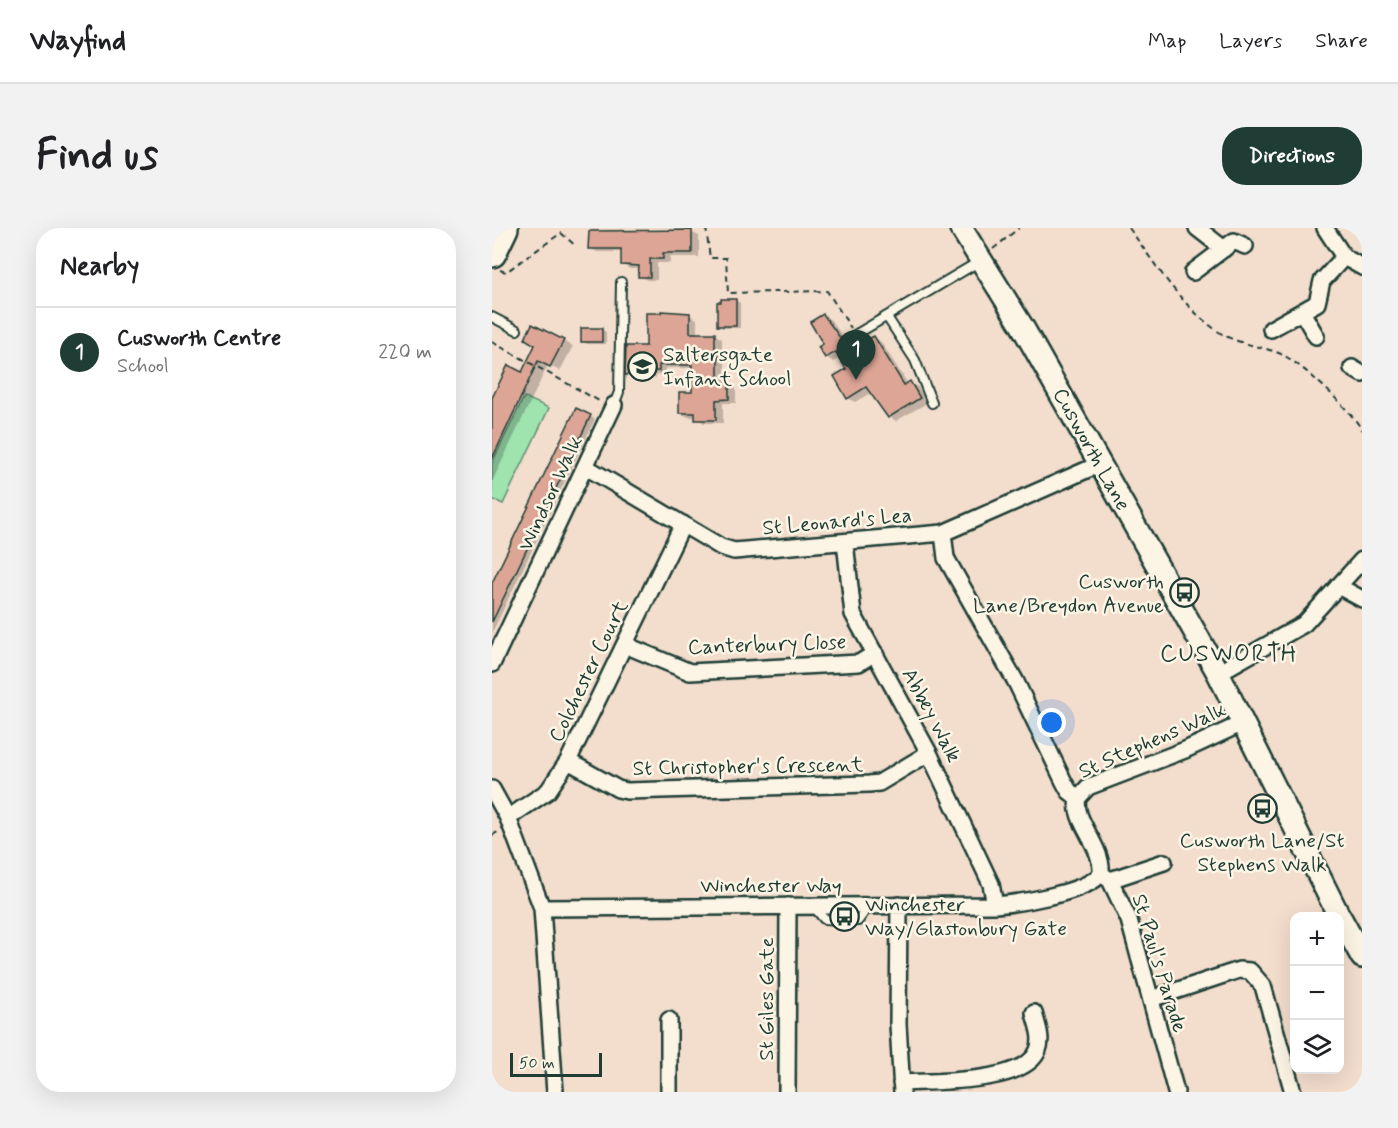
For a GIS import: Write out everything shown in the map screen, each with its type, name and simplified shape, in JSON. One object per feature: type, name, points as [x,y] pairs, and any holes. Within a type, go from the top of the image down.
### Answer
[{"type":"highway","points":[[495,260],[504,228]]},
{"type":"street","name":"Cusworth Lane","points":[[960,228],[1022,326],[1218,673],[1243,723]]},
{"type":"street","points":[[1197,228],[1224,249]]},
{"type":"street","points":[[1325,228],[1344,257],[1362,267]]},
{"type":"street","points":[[1194,272],[1234,241],[1245,246]]},
{"type":"street","points":[[1271,329],[1317,303],[1322,281],[1344,257]]},
{"type":"street","points":[[1302,312],[1316,336]]},
{"type":"street","name":"Windsor Walk","points":[[492,664],[613,406]]},
{"type":"street","name":"St Leonard's Lea","points":[[586,467],[721,547],[734,551],[943,533],[1100,464]]},
{"type":"street","name":"Colchester Court","points":[[508,818],[548,791],[568,760],[683,524]]},
{"type":"street","name":"St Paul's Parade","points":[[943,533],[946,558],[1017,682],[1068,791],[1078,798],[1077,808],[1100,857],[1105,877],[1129,920],[1176,1092]]},
{"type":"street","name":"Abbey Walk","points":[[845,542],[853,614],[929,753],[991,884],[995,905]]},
{"type":"street","points":[[1218,673],[1304,624],[1362,560]]},
{"type":"street","points":[[1338,586],[1362,599]]},
{"type":"street","name":"Canterbury Close","points":[[625,645],[690,672],[859,663],[875,653]]},
{"type":"street","points":[[1243,723],[1337,912]]},
{"type":"street","name":"St Stephens Walk","points":[[1078,798],[1088,787],[1185,750],[1243,723]]},
{"type":"street","name":"St Christopher's Crescent","points":[[568,760],[618,789],[627,791],[879,783],[929,753]]},
{"type":"street","points":[[492,789],[508,818],[543,908],[555,1092]]},
{"type":"street","name":"Winchester Way","points":[[543,908],[995,905],[1019,903],[1164,862]]},
{"type":"street","points":[[899,905],[898,1024],[902,1087],[973,1078],[1018,1069],[1028,1063],[1038,1051],[1040,1037],[1033,1011]]},
{"type":"street","name":"St Giles Gate","points":[[787,1092],[788,906]]},
{"type":"street","points":[[1344,926],[1362,957]]},
{"type":"street","points":[[1151,999],[1239,970],[1250,971],[1263,986],[1293,1092]]},
{"type":"street","points":[[669,1017],[669,1092]]},
{"type":"lane","points":[[855,335],[981,260]]},
{"type":"lane","points":[[613,406],[619,392],[621,282]]},
{"type":"lane","points":[[492,317],[517,330]]},
{"type":"lane","points":[[887,317],[915,360],[932,403]]},
{"type":"path","points":[[706,228],[710,258],[726,258],[728,293],[827,291],[855,335]]},
{"type":"path","points":[[981,260],[1019,228]]},
{"type":"path","points":[[1129,228],[1171,285],[1196,314],[1224,335],[1283,355],[1343,406],[1362,430]]},
{"type":"path","points":[[495,260],[506,272],[561,233],[576,246]]},
{"type":"path","points":[[492,342],[613,406]]},
{"type":"green space","points":[[524,397],[549,408],[503,504],[492,499],[492,463]]},
{"type":"building","points":[[692,230],[692,253],[663,253],[663,259],[650,259],[650,277],[638,277],[639,266],[621,265],[621,249],[588,249],[589,231]]},
{"type":"building","points":[[721,299],[736,299],[736,326],[717,326],[717,302],[721,302]]},
{"type":"building","name":"Saltersgate Infant School","points":[[661,311],[690,313],[690,333],[715,333],[715,348],[718,349],[718,383],[729,383],[729,399],[716,400],[716,420],[695,420],[695,413],[679,413],[679,392],[692,392],[692,365],[659,365],[659,371],[649,371],[649,375],[625,375],[626,346],[646,346],[646,313],[661,313]]},
{"type":"building","points":[[823,314],[846,346],[852,342],[855,346],[874,336],[904,385],[910,381],[920,398],[888,418],[866,387],[847,399],[834,376],[846,369],[836,352],[825,358],[818,347],[823,344],[810,322]]},
{"type":"building","points":[[532,324],[564,340],[550,367],[538,361],[492,459],[492,398],[508,365],[522,372],[535,345],[525,339]]},
{"type":"building","points":[[581,328],[602,328],[602,342],[581,342]]},
{"type":"building","points":[[576,408],[591,415],[492,622],[492,583]]},
{"type":"place","name":"Saltersgate Infant School","points":[[642,366]]},
{"type":"place","name":"Cusworth Centre","points":[[856,380]]},
{"type":"place","name":"Cusworth Lane/Breydon Avenue","points":[[1185,593]]},
{"type":"place","name":"Cusworth Lane/St Stephens Walk","points":[[1262,809]]},
{"type":"place","name":"Winchester Way/Glastonbury Gate","points":[[844,916]]},
{"type":"district","name":"CUSWORTH","points":[[1229,653]]}]
